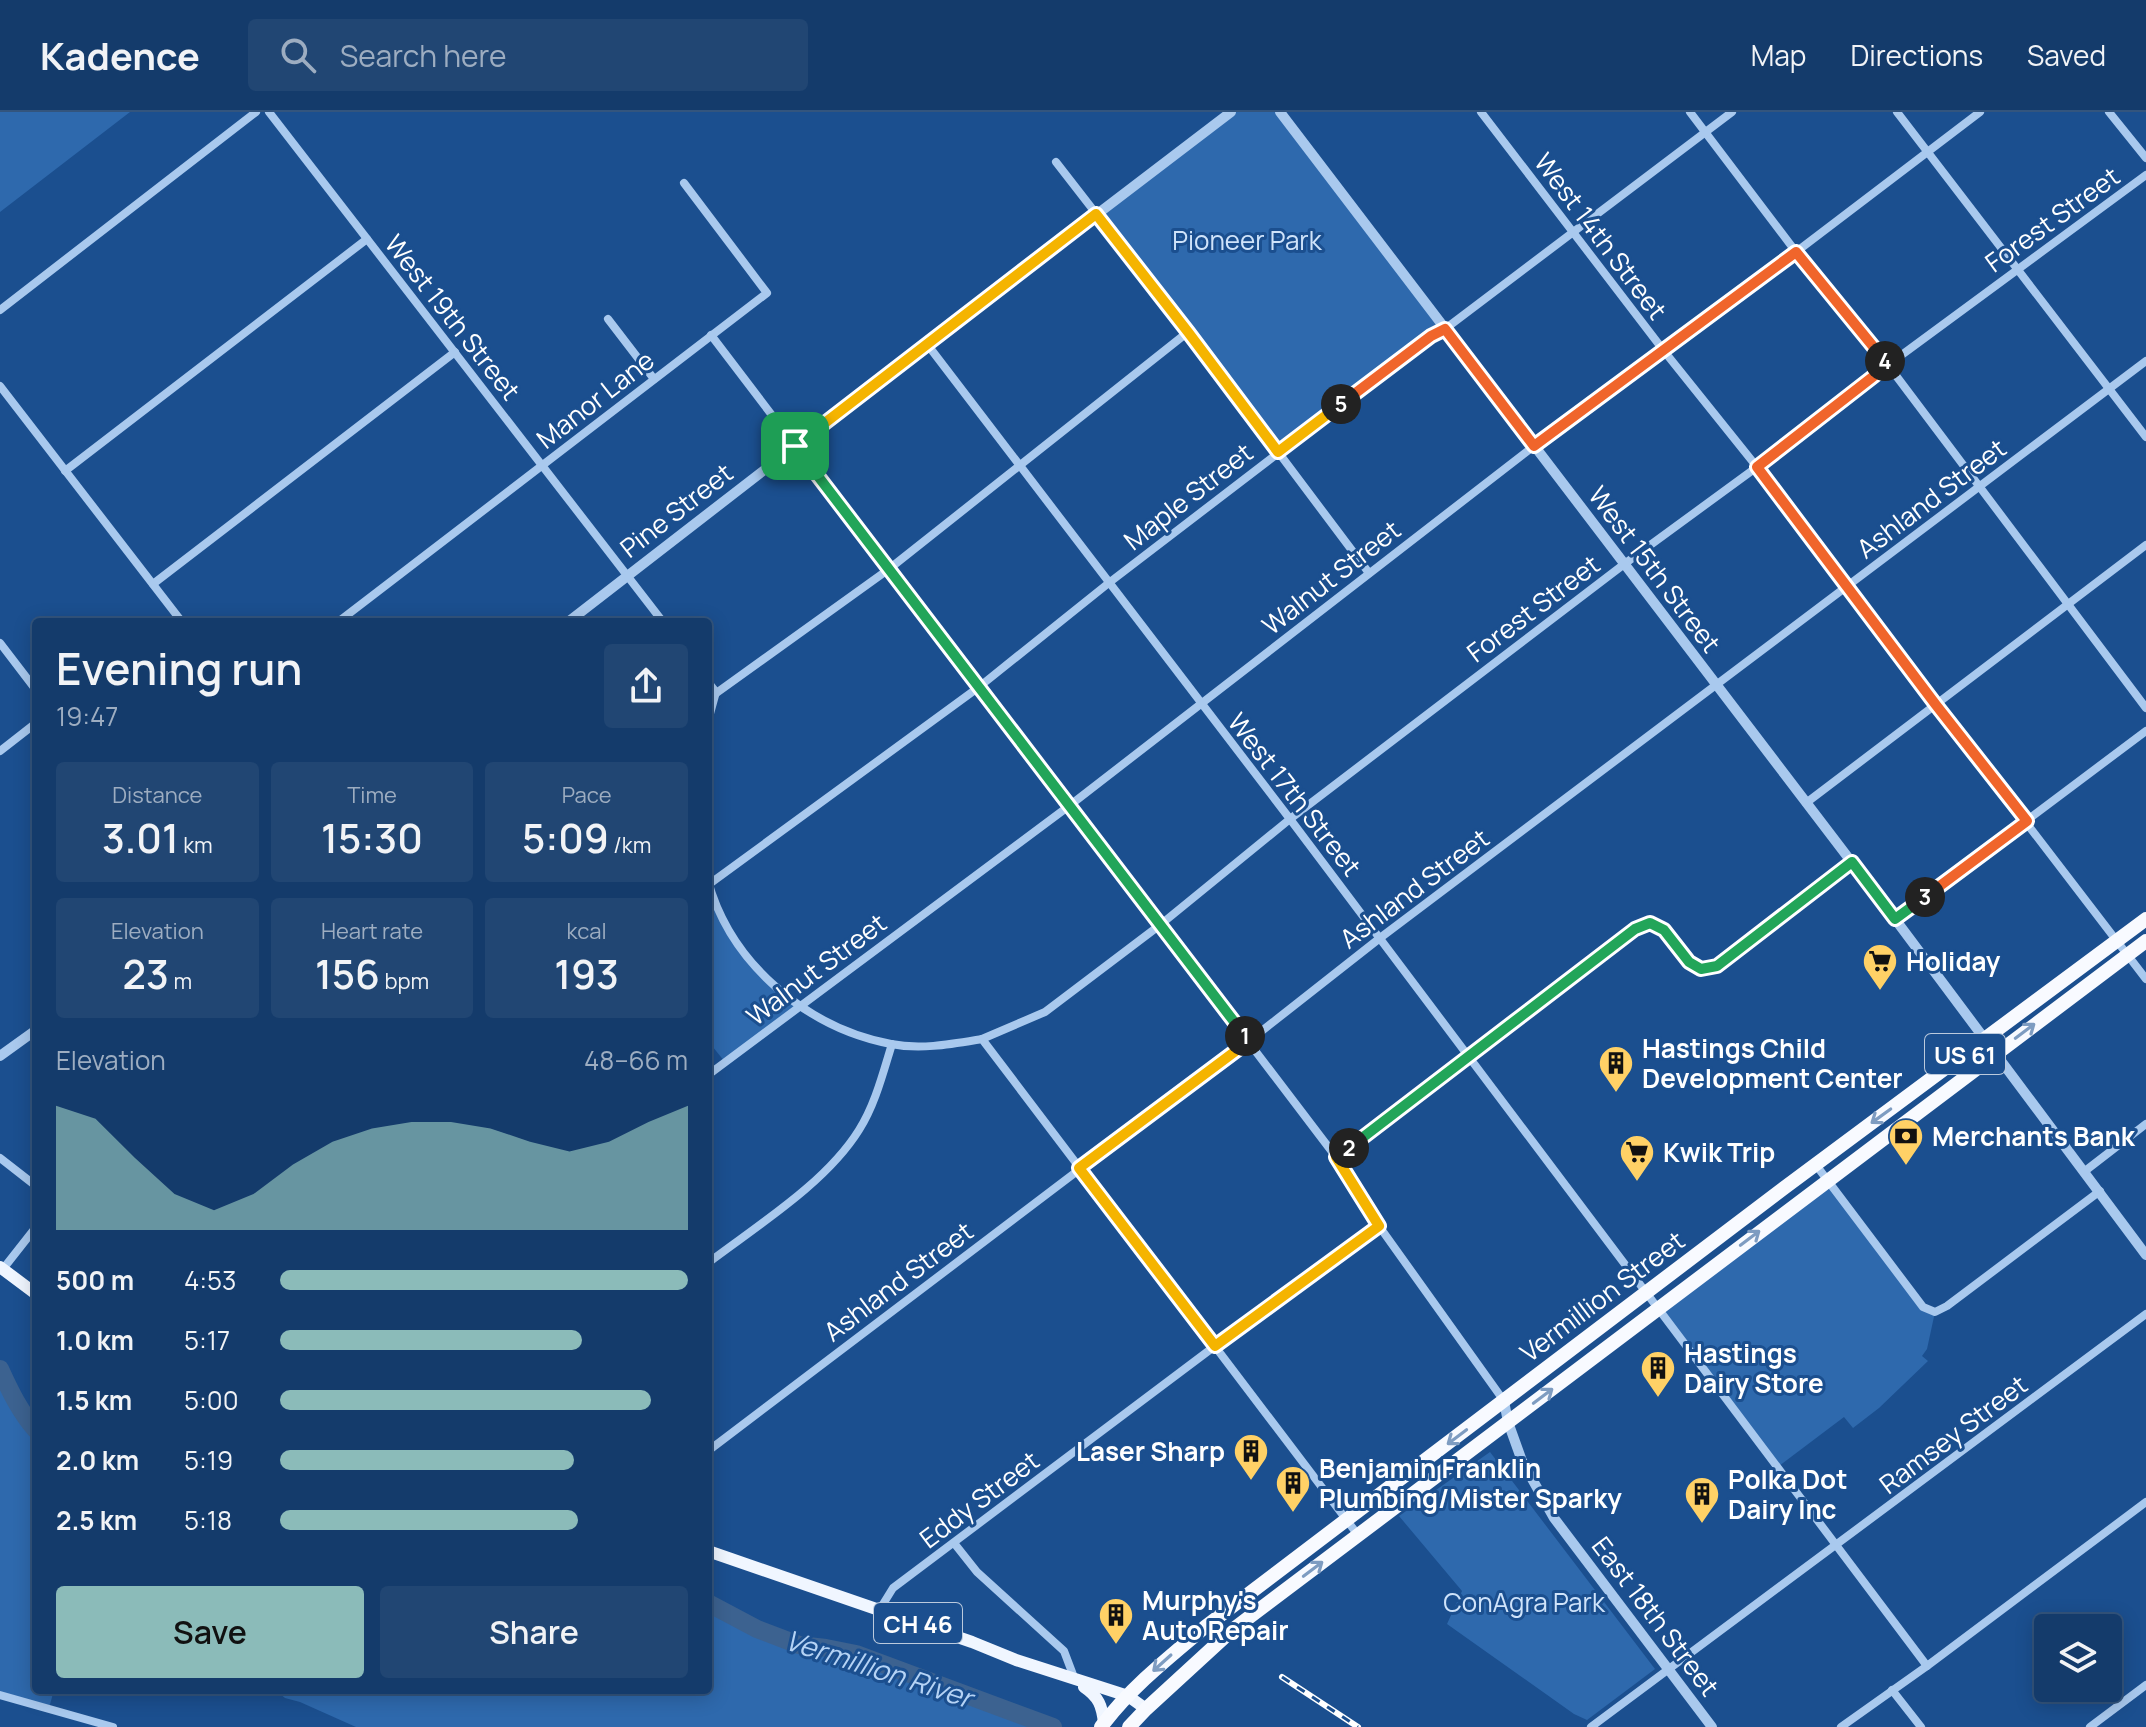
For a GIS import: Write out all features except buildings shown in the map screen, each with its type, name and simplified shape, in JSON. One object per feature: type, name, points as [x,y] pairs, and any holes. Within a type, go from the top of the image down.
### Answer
[{"type":"highway","name":"Vermillion Street","points":[[1102,1725],[1164,1660],[1205,1627],[2146,919]]},
{"type":"highway","name":"Vermillion Street","points":[[1129,1727],[1231,1631],[2146,941]]},
{"type":"main road","points":[[2,1268],[32,1291]]},
{"type":"main road","name":"CH 46","points":[[712,1552],[880,1609],[1016,1660],[1128,1696],[1146,1709]]},
{"type":"main road","points":[[1075,1680],[1097,1697],[1102,1707],[1102,1725]]},
{"type":"street","points":[[0,310],[256,112]]},
{"type":"street","name":"West 19th Street","points":[[269,112],[660,618]]},
{"type":"street","name":"Pine Street","points":[[573,618],[1231,112]]},
{"type":"street","name":"West 15th Street","points":[[1280,112],[1852,862],[2146,1255]]},
{"type":"street","name":"West 14th Street","points":[[1481,112],[1757,467],[2146,979]]},
{"type":"street","points":[[1690,112],[1796,252],[1888,365],[2146,708]]},
{"type":"street","name":"Maple Street","points":[[712,880],[979,687],[1278,452],[1732,112]]},
{"type":"street","points":[[1897,112],[2146,437]]},
{"type":"street","name":"Walnut Street","points":[[712,1072],[1069,806],[1534,446],[1980,112]]},
{"type":"street","points":[[2109,112],[2146,158]]},
{"type":"street","points":[[1056,162],[1369,573]]},
{"type":"street","name":"Forest Street","points":[[982,1039],[1045,1012],[1160,925],[1290,819],[1623,565],[2146,175]]},
{"type":"street","name":"Manor Lane","points":[[343,618],[767,293],[684,183]]},
{"type":"street","points":[[65,471],[367,239]]},
{"type":"street","points":[[608,319],[654,379]]},
{"type":"street","points":[[712,696],[889,569],[1188,332]]},
{"type":"street","points":[[711,335],[1336,1157],[1379,1226],[1504,1401]]},
{"type":"street","name":"West 17th Street","points":[[927,344],[1290,819],[1927,1666]]},
{"type":"street","points":[[153,584],[455,352]]},
{"type":"street","name":"Ashland Street","points":[[712,1448],[1380,938],[2146,361]]},
{"type":"street","points":[[0,386],[179,618]]},
{"type":"street","points":[[1806,803],[2146,545]]},
{"type":"street","points":[[0,643],[32,685]]},
{"type":"street","points":[[712,687],[716,692]]},
{"type":"street","points":[[712,706],[716,692]]},
{"type":"street","points":[[0,751],[32,726]]},
{"type":"street","points":[[1895,919],[2146,731]]},
{"type":"street","points":[[1336,1157],[1635,929],[1650,923],[1664,930],[1689,962],[1701,969],[1717,966],[1852,862]]},
{"type":"street","points":[[712,894],[743,952],[770,981],[799,1006],[844,1031],[892,1044],[938,1046],[982,1039],[1358,1535]]},
{"type":"street","points":[[0,1056],[32,1033]]},
{"type":"street","points":[[712,1260],[825,1174],[860,1129],[878,1089],[892,1044]]},
{"type":"street","points":[[2085,1171],[2146,1124]]},
{"type":"street","points":[[0,1158],[32,1183]]},
{"type":"street","points":[[1816,1165],[1923,1307],[1935,1312],[2100,1191]]},
{"type":"street","name":"Eddy Street","points":[[880,1609],[893,1588],[1379,1226]]},
{"type":"street","points":[[2,1268],[32,1232]]},
{"type":"street","name":"Ramsey Street","points":[[1591,1727],[2146,1314]]},
{"type":"street","name":"East 18th Street","points":[[1504,1401],[1522,1461],[1554,1518],[1712,1727]]},
{"type":"street","points":[[1841,1727],[2146,1502]]},
{"type":"street","points":[[954,1543],[977,1572],[1064,1651],[1075,1680]]},
{"type":"street","points":[[2090,1727],[2146,1685]]},
{"type":"street","points":[[1892,1690],[1921,1727]]},
{"type":"street","points":[[0,1695],[113,1727]]},
{"type":"green space","points":[[0,112],[130,112],[0,212]]},
{"type":"green space","name":"Pioneer Park","points":[[1231,112],[1280,112],[1445,329],[1278,452],[1096,214]]},
{"type":"green space","points":[[712,893],[743,952],[799,1006],[725,1062],[712,1046]]},
{"type":"green space","points":[[1828,1180],[1923,1307],[1935,1312],[1927,1349],[1922,1356],[1928,1361],[1879,1408],[1853,1428],[1844,1417],[1779,1466],[1658,1307]]},
{"type":"green space","points":[[0,1369],[20,1409],[32,1425],[32,1694],[53,1694],[49,1708],[0,1695]]},
{"type":"green space","name":"ConAgra Park","points":[[1490,1452],[1655,1669],[1587,1720],[1574,1714],[1447,1624],[1462,1591],[1399,1516]]},
{"type":"green space","points":[[712,1605],[757,1629],[799,1645],[856,1654],[1053,1727],[356,1727],[280,1694],[712,1694]]},
{"type":"waterway","name":"Vermillion River","points":[[0,1369],[20,1409],[32,1425]]},
{"type":"waterway","name":"Vermillion River","points":[[712,1605],[757,1629],[799,1645],[856,1654],[1053,1727]]},
{"type":"railway","points":[[1282,1677],[1358,1727]]},
{"type":"place","name":"Holiday","points":[[1880,992]]},
{"type":"place","name":"Hastings Child Development Center","points":[[1616,1094]]},
{"type":"place","name":"Merchants Bank","points":[[1906,1167]]},
{"type":"place","name":"Kwik Trip","points":[[1637,1183]]},
{"type":"place","name":"Hastings Dairy Store","points":[[1658,1399]]},
{"type":"place","name":"Laser Sharp","points":[[1251,1482]]},
{"type":"place","name":"Benjamin Franklin Plumbing/Mister Sparky","points":[[1293,1514]]},
{"type":"place","name":"Polka Dot Dairy Inc","points":[[1702,1525]]},
{"type":"place","name":"Murphy's Auto Repair","points":[[1116,1646]]},
{"type":"route","points":[[1096,214],[1278,452],[1431,336],[1445,329],[1534,446],[1796,252],[1888,365],[1757,467],[2027,821],[1895,919],[1852,862],[1717,966],[1701,969],[1689,962],[1664,930],[1650,923],[1635,929],[1336,1157],[1379,1226],[1215,1346],[1079,1168],[1249,1041],[795,446],[1096,214]]}]
